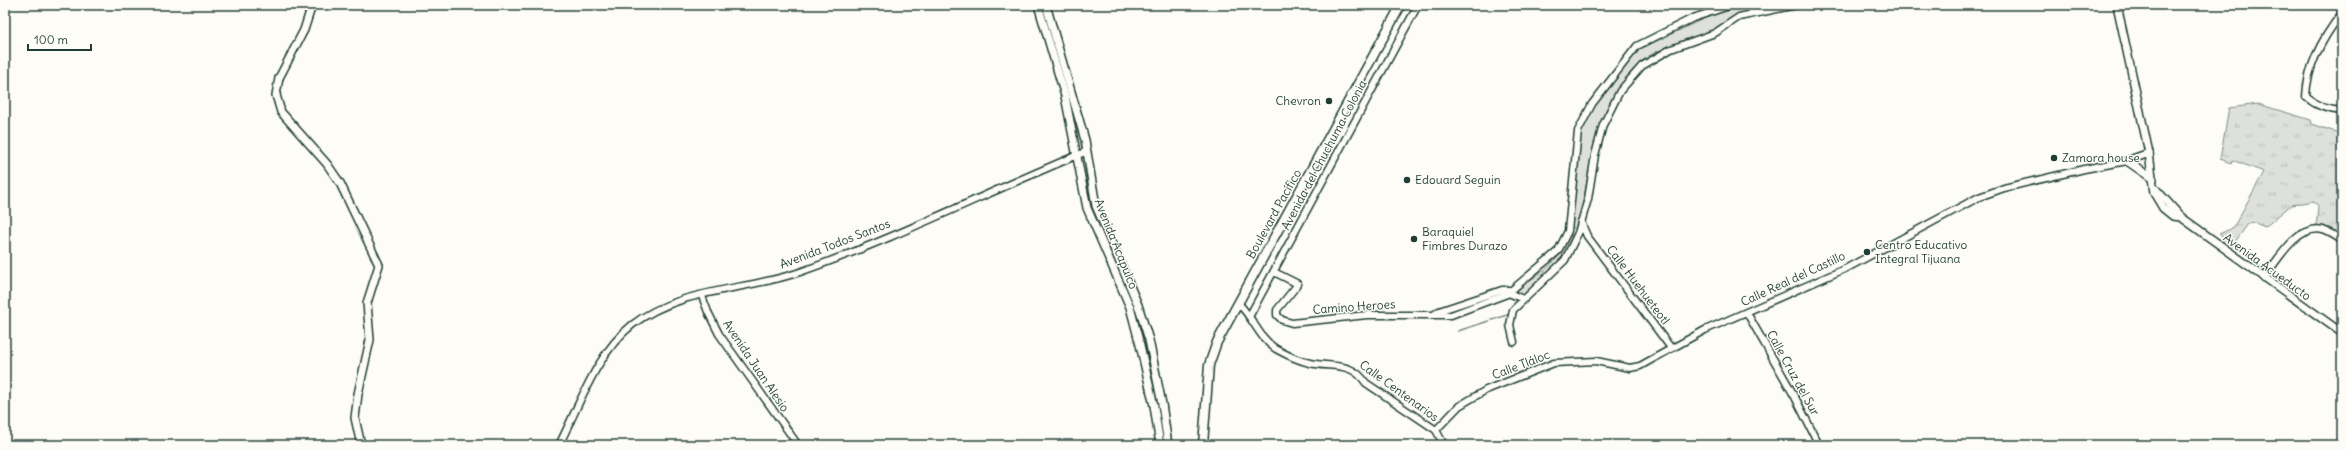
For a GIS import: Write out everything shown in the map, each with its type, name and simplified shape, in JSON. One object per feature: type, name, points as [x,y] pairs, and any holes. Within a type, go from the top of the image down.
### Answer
[{"type":"main road","points":[[312,5],[304,30],[279,78],[276,95],[281,112],[327,164],[340,183],[379,265],[367,303],[370,340],[358,394],[355,418],[361,445]]},
{"type":"main road","name":"Avenida Acapulco","points":[[1038,5],[1065,96],[1087,208],[1130,307],[1154,406],[1160,445]]},
{"type":"main road","name":"Avenida Acapulco","points":[[1046,5],[1071,85],[1085,140],[1096,206],[1138,305],[1148,340],[1162,404],[1168,445]]},
{"type":"main road","name":"Boulevard Pacífico","points":[[1203,445],[1209,365],[1217,342],[1401,5]]},
{"type":"main road","name":"Avenida Acueducto","points":[[2117,5],[2149,153],[2156,198],[2163,208],[2173,216],[2181,217],[2342,333]]},
{"type":"main road","points":[[2127,162],[2149,153]]},
{"type":"main road","points":[[2127,162],[2153,179]]},
{"type":"street","name":"Avenida del Chuchuma Colonia","points":[[1250,315],[1418,5]]},
{"type":"street","points":[[1587,236],[1568,231],[1578,131],[1592,104],[1637,46],[1693,18],[1732,5]]},
{"type":"street","points":[[1744,5],[1757,12]]},
{"type":"street","points":[[1514,342],[1510,325],[1510,317],[1523,299],[1565,260],[1578,233],[1588,199],[1594,155],[1603,125],[1620,91],[1650,60],[1671,49],[1715,33],[1739,17],[1796,5]]},
{"type":"street","points":[[2342,13],[2319,48],[2306,81],[2306,97],[2312,102],[2331,110],[2342,111]]},
{"type":"street","name":"Avenida Todos Santos","points":[[559,445],[607,352],[618,337],[653,310],[677,302],[798,273],[1086,152]]},
{"type":"street","name":"Calle Real del Castillo","points":[[1671,348],[1705,330],[1747,313],[1847,268],[1979,197],[2004,188],[2084,169],[2127,162]]},
{"type":"street","name":"Calle Huehueteotl","points":[[1581,222],[1587,236],[1671,348]]},
{"type":"street","points":[[2264,278],[2298,236],[2310,230],[2323,230],[2342,241]]},
{"type":"street","name":"Camino Heroes","points":[[1274,272],[1298,284],[1277,310],[1277,315],[1282,320],[1292,323],[1367,315],[1451,315],[1506,291],[1548,262],[1558,251],[1568,231]]},
{"type":"street","points":[[1506,291],[1523,299]]},
{"type":"street","name":"Avenida Juan Alesio","points":[[702,296],[719,334],[798,445]]},
{"type":"street","name":"Calle Centenarios","points":[[1239,304],[1250,315],[1259,334],[1276,348],[1309,363],[1347,367],[1359,373],[1366,383],[1436,430],[1444,445]]},
{"type":"street","name":"Calle Cruz del Sur","points":[[1747,313],[1795,397],[1819,445]]},
{"type":"street","name":"Calle Tláloc","points":[[1436,430],[1459,406],[1486,390],[1554,363],[1596,361],[1636,368],[1671,348]]},
{"type":"green space","points":[[1733,8],[1746,10],[1704,34],[1656,52],[1642,61],[1626,77],[1604,116],[1591,161],[1577,228],[1572,228],[1581,133],[1591,110],[1634,52],[1705,18]]},
{"type":"green space","points":[[2258,104],[2311,120],[2312,124],[2342,134],[2342,241],[2323,230],[2316,230],[2318,206],[2314,201],[2291,205],[2265,227],[2255,223],[2248,224],[2232,246],[2219,234],[2233,228],[2264,172],[2232,160],[2231,163],[2220,159],[2229,108]]},
{"type":"green space","points":[[1571,234],[1573,239],[1563,261],[1522,296],[1513,292],[1546,269],[1560,255]]},
{"type":"waterway","points":[[1458,331],[1507,315],[1513,305]]},
{"type":"place","name":"Chevron","points":[[1329,101]]},
{"type":"place","name":"Zamora house","points":[[2054,158]]},
{"type":"place","name":"Edouard Seguin","points":[[1407,180]]},
{"type":"place","name":"Baraquiel Fimbres Durazo","points":[[1414,239]]},
{"type":"place","name":"Centro Educativo Integral Tijuana","points":[[1867,252]]}]
